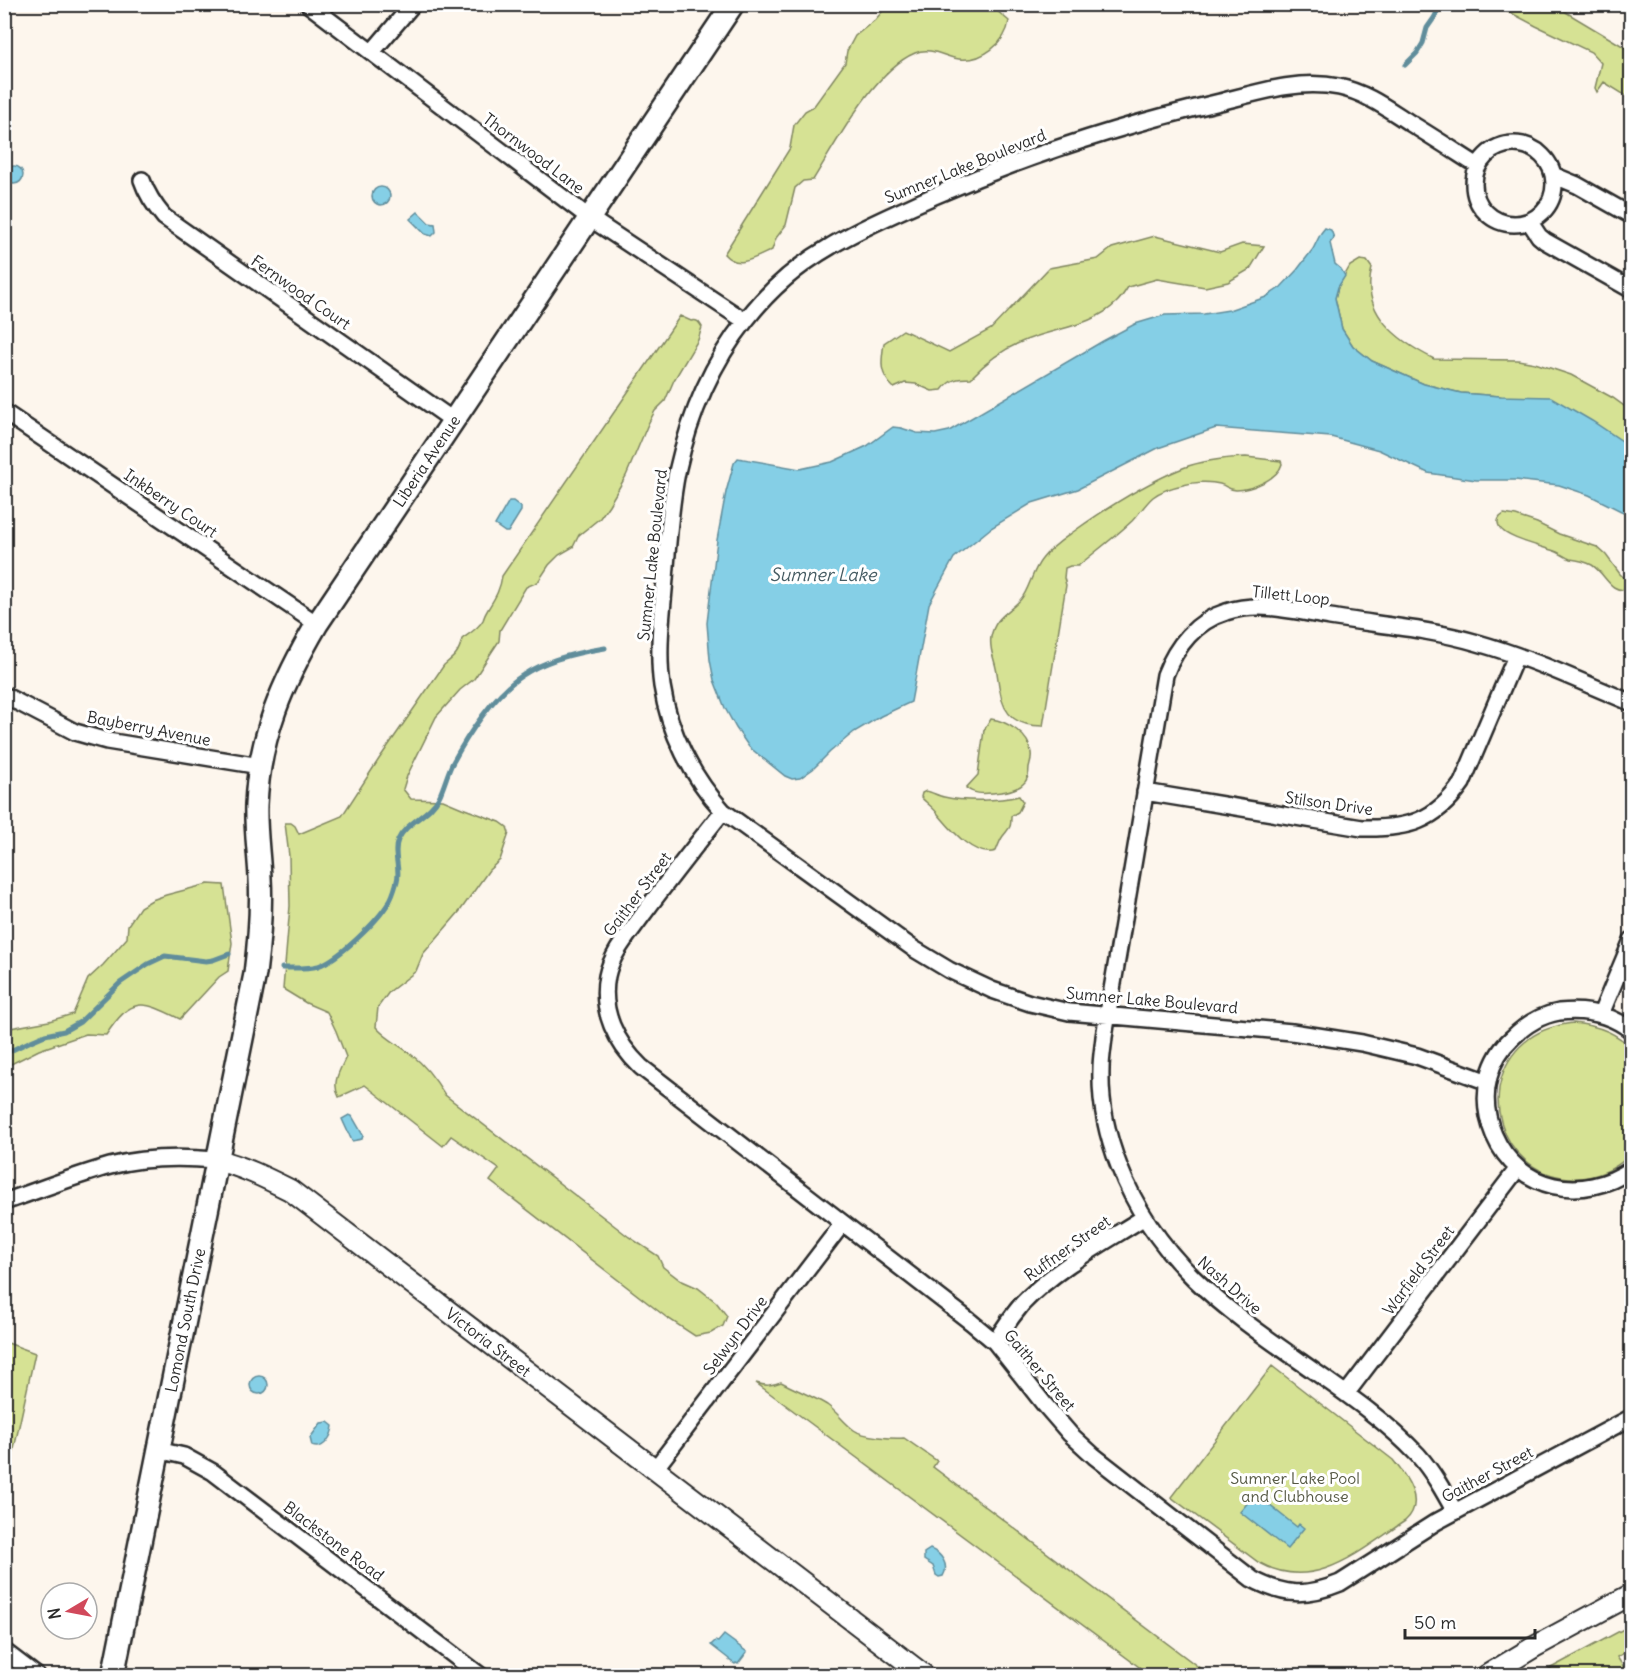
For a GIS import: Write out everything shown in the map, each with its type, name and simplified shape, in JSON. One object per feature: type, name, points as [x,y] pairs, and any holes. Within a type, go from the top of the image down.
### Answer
[{"type":"main road","name":"Liberia Avenue","points":[[256,964],[261,918],[256,815],[260,766],[277,704],[295,662],[317,624],[591,219],[733,4]]},
{"type":"main road","name":"Lomond South Drive","points":[[113,1676],[256,964]]},
{"type":"street","name":"Thornwood Lane","points":[[308,4],[591,219],[745,321]]},
{"type":"street","points":[[372,52],[413,4]]},
{"type":"street","name":"Sumner Lake Boulevard","points":[[1478,166],[1364,94],[1337,86],[1291,85],[1132,124],[1073,143],[970,180],[869,225],[829,247],[775,287],[745,321],[727,346],[706,384],[677,472],[671,511],[660,652],[662,686],[670,720],[682,750],[710,797],[723,811],[914,950],[949,970],[992,990],[1030,1003],[1069,1012],[1292,1032],[1362,1043],[1417,1056],[1488,1082]]},
{"type":"street","points":[[1520,145],[1531,148],[1541,155],[1553,175],[1554,187],[1547,207],[1538,216],[1518,224],[1497,220],[1487,214],[1480,206],[1476,196],[1474,184],[1478,166],[1488,154],[1497,148],[1520,145]]},
{"type":"street","points":[[1553,175],[1577,185],[1632,216]]},
{"type":"street","name":"Fernwood Court","points":[[142,180],[153,205],[164,217],[454,421]]},
{"type":"street","points":[[1528,221],[1545,241],[1632,290]]},
{"type":"street","name":"Inkberry Court","points":[[4,412],[317,624]]},
{"type":"street","name":"Tillett Loop","points":[[1108,1016],[1165,675],[1171,659],[1191,632],[1204,622],[1224,612],[1255,607],[1283,609],[1450,636],[1516,656],[1632,703]]},
{"type":"street","name":"Stilson Drive","points":[[1145,792],[1362,828],[1408,825],[1430,816],[1455,793],[1462,783],[1516,656]]},
{"type":"street","name":"Bayberry Avenue","points":[[4,695],[75,732],[107,741],[260,766]]},
{"type":"street","name":"Gaither Street","points":[[723,811],[618,948],[611,962],[606,994],[610,1022],[623,1048],[641,1067],[995,1342],[1070,1434],[1094,1456],[1252,1579],[1268,1588],[1286,1593],[1305,1594],[1340,1583],[1436,1522],[1632,1417]]},
{"type":"street","points":[[1601,1014],[1632,940]]},
{"type":"street","points":[[1632,1031],[1601,1014],[1573,1011],[1554,1013],[1529,1024],[1514,1035],[1497,1057],[1488,1082],[1487,1108],[1490,1125],[1498,1144],[1518,1168],[1535,1179],[1569,1189],[1592,1187],[1606,1183],[1632,1169]]},
{"type":"street","name":"Nash Drive","points":[[1108,1016],[1101,1069],[1106,1127],[1127,1188],[1158,1240],[1218,1301],[1260,1334],[1382,1420],[1420,1457],[1455,1512]]},
{"type":"street","name":"Victoria Street","points":[[4,1202],[111,1166],[144,1160],[171,1158],[216,1160],[261,1175],[290,1191],[925,1676]]},
{"type":"street","name":"Warfield Street","points":[[1346,1394],[1518,1168]]},
{"type":"street","name":"Ruffner Street","points":[[995,1342],[1022,1304],[1045,1282],[1143,1218]]},
{"type":"street","name":"Selwyn Drive","points":[[655,1469],[843,1223]]},
{"type":"street","name":"Blackstone Road","points":[[158,1450],[184,1456],[213,1472],[481,1676]]},
{"type":"street","points":[[1486,1676],[1632,1594]]},
{"type":"street","points":[[4,1651],[37,1676]]},
{"type":"green space","points":[[888,5],[990,5],[1009,21],[1003,37],[984,54],[959,59],[921,51],[900,62],[885,75],[857,109],[813,180],[803,181],[795,188],[786,225],[776,238],[772,250],[747,261],[729,259],[724,254],[790,148],[794,125],[805,111],[814,106],[845,63],[847,51],[855,36],[875,20]]},
{"type":"green space","points":[[1496,5],[1554,5],[1631,51],[1631,99],[1604,82],[1597,92],[1595,88],[1601,63],[1591,52]]},
{"type":"green space","points":[[1155,236],[1220,252],[1242,244],[1264,246],[1250,269],[1228,282],[1205,287],[1157,279],[1128,287],[1107,311],[1070,327],[1012,346],[993,358],[971,378],[955,380],[948,383],[942,390],[932,391],[916,384],[905,383],[894,388],[883,373],[884,343],[903,330],[949,352],[991,329],[1049,268],[1098,259],[1112,248]]},
{"type":"green space","points":[[1360,260],[1367,261],[1372,268],[1370,284],[1377,312],[1385,324],[1407,344],[1434,359],[1518,360],[1571,375],[1613,398],[1631,411],[1631,447],[1500,396],[1461,393],[1424,384],[1372,361],[1353,346],[1342,329],[1335,298],[1338,287],[1350,266]]},
{"type":"green space","points":[[680,316],[700,324],[702,327],[698,340],[674,380],[665,401],[655,411],[626,476],[609,505],[600,518],[579,535],[573,547],[559,555],[549,565],[538,582],[526,587],[500,630],[499,641],[474,679],[460,690],[436,717],[407,776],[403,789],[411,799],[443,800],[500,822],[507,827],[509,833],[500,860],[489,870],[460,911],[423,954],[416,971],[389,992],[378,1007],[376,1027],[422,1064],[445,1095],[629,1237],[658,1256],[663,1267],[680,1280],[698,1288],[716,1302],[727,1316],[723,1326],[711,1333],[695,1336],[666,1317],[490,1181],[499,1169],[451,1136],[443,1146],[365,1085],[339,1097],[336,1082],[346,1057],[327,1012],[283,989],[290,906],[289,856],[285,823],[295,826],[299,834],[342,816],[444,665],[456,654],[462,639],[481,623],[498,591],[502,576]]},
{"type":"green space","points":[[1246,457],[1281,461],[1282,464],[1270,479],[1249,488],[1236,490],[1220,484],[1202,482],[1163,491],[1153,497],[1132,521],[1078,566],[1065,568],[1066,585],[1043,726],[1019,722],[1009,714],[1002,700],[991,649],[991,637],[999,619],[1024,595],[1045,555],[1060,541],[1098,514],[1169,474],[1206,461]]},
{"type":"green space","points":[[1504,514],[1537,523],[1559,534],[1597,547],[1631,584],[1631,591],[1612,586],[1592,565],[1570,559],[1508,534],[1498,523],[1499,518]]},
{"type":"green space","points":[[991,719],[1017,730],[1027,740],[1031,759],[1027,778],[1020,786],[1004,792],[978,793],[966,788],[978,775],[984,730]]},
{"type":"green space","points":[[926,791],[953,799],[992,800],[1019,796],[1023,802],[1018,812],[1011,816],[1010,827],[996,851],[979,851],[963,841],[921,797]]},
{"type":"green space","points":[[208,884],[224,885],[232,943],[228,971],[219,977],[180,1019],[147,1005],[138,1005],[123,1013],[106,1035],[86,1034],[39,1050],[5,1067],[5,1029],[73,1014],[88,979],[127,938],[128,925],[140,907],[166,895]]},
{"type":"green space","points":[[1573,1023],[1605,1030],[1632,1049],[1631,1154],[1618,1165],[1603,1173],[1578,1178],[1545,1172],[1525,1160],[1510,1143],[1501,1122],[1498,1099],[1502,1077],[1512,1056],[1530,1038],[1540,1032]]},
{"type":"green space","points":[[5,1342],[35,1353],[6,1486],[4,1486]]},
{"type":"green space","name":"Sumner Lake Pool and Clubhouse","points":[[1272,1366],[1393,1460],[1404,1474],[1414,1498],[1411,1514],[1405,1521],[1353,1556],[1317,1571],[1298,1573],[1279,1571],[1258,1562],[1171,1497]]},
{"type":"green space","points":[[781,1382],[827,1405],[858,1432],[879,1437],[904,1438],[937,1461],[933,1467],[1209,1675],[1150,1675],[756,1383],[768,1385]]},
{"type":"green space","points":[[1631,1625],[1631,1649],[1617,1657],[1629,1675],[1538,1675]]},
{"type":"water","points":[[10,166],[18,166],[23,171],[21,182],[10,184],[5,179],[5,171]]},
{"type":"water","points":[[381,187],[387,190],[390,196],[387,202],[381,205],[375,202],[372,196],[375,190]]},
{"type":"water","points":[[418,212],[429,223],[435,224],[436,232],[432,236],[425,234],[410,219]]},
{"type":"water","name":"Sumner Lake","points":[[1325,228],[1331,230],[1334,238],[1330,243],[1335,264],[1345,276],[1338,287],[1335,298],[1342,329],[1353,346],[1372,361],[1424,384],[1461,393],[1551,397],[1592,421],[1631,447],[1631,516],[1589,495],[1559,485],[1515,480],[1476,480],[1428,473],[1379,450],[1331,437],[1216,428],[1158,448],[1078,489],[1032,503],[991,528],[954,558],[929,604],[911,702],[854,732],[800,778],[792,779],[785,776],[749,747],[725,708],[714,680],[707,623],[717,540],[726,492],[734,463],[738,458],[800,469],[832,462],[867,446],[893,427],[917,433],[935,434],[949,431],[1135,324],[1165,315],[1204,314],[1229,310],[1266,297],[1281,287],[1297,270]]},
{"type":"water","points":[[509,501],[521,507],[521,511],[508,532],[505,532],[495,525]]},
{"type":"water","points":[[349,1115],[352,1116],[363,1135],[362,1139],[352,1141],[342,1119]]},
{"type":"water","points":[[255,1376],[263,1376],[268,1381],[266,1392],[255,1394],[250,1389],[250,1381]]},
{"type":"water","points":[[328,1422],[333,1426],[329,1438],[324,1445],[312,1446],[310,1438],[321,1423]]},
{"type":"water","points":[[1255,1494],[1297,1527],[1299,1524],[1304,1528],[1287,1549],[1240,1512]]},
{"type":"water","points":[[930,1549],[938,1553],[945,1564],[943,1576],[936,1575],[933,1566],[924,1560],[924,1553]]},
{"type":"water","points":[[724,1635],[747,1652],[738,1664],[729,1660],[711,1645],[715,1641],[718,1642]]},
{"type":"waterway","points":[[1405,65],[1423,43],[1427,28],[1441,4]]},
{"type":"waterway","points":[[282,968],[309,968],[327,962],[367,929],[384,910],[392,897],[397,881],[396,845],[398,840],[407,828],[435,803],[452,764],[466,740],[502,692],[523,675],[542,665],[574,654],[605,648]]},
{"type":"waterway","points":[[4,1054],[45,1035],[64,1031],[80,1022],[120,983],[148,964],[165,956],[206,961],[229,954]]}]
